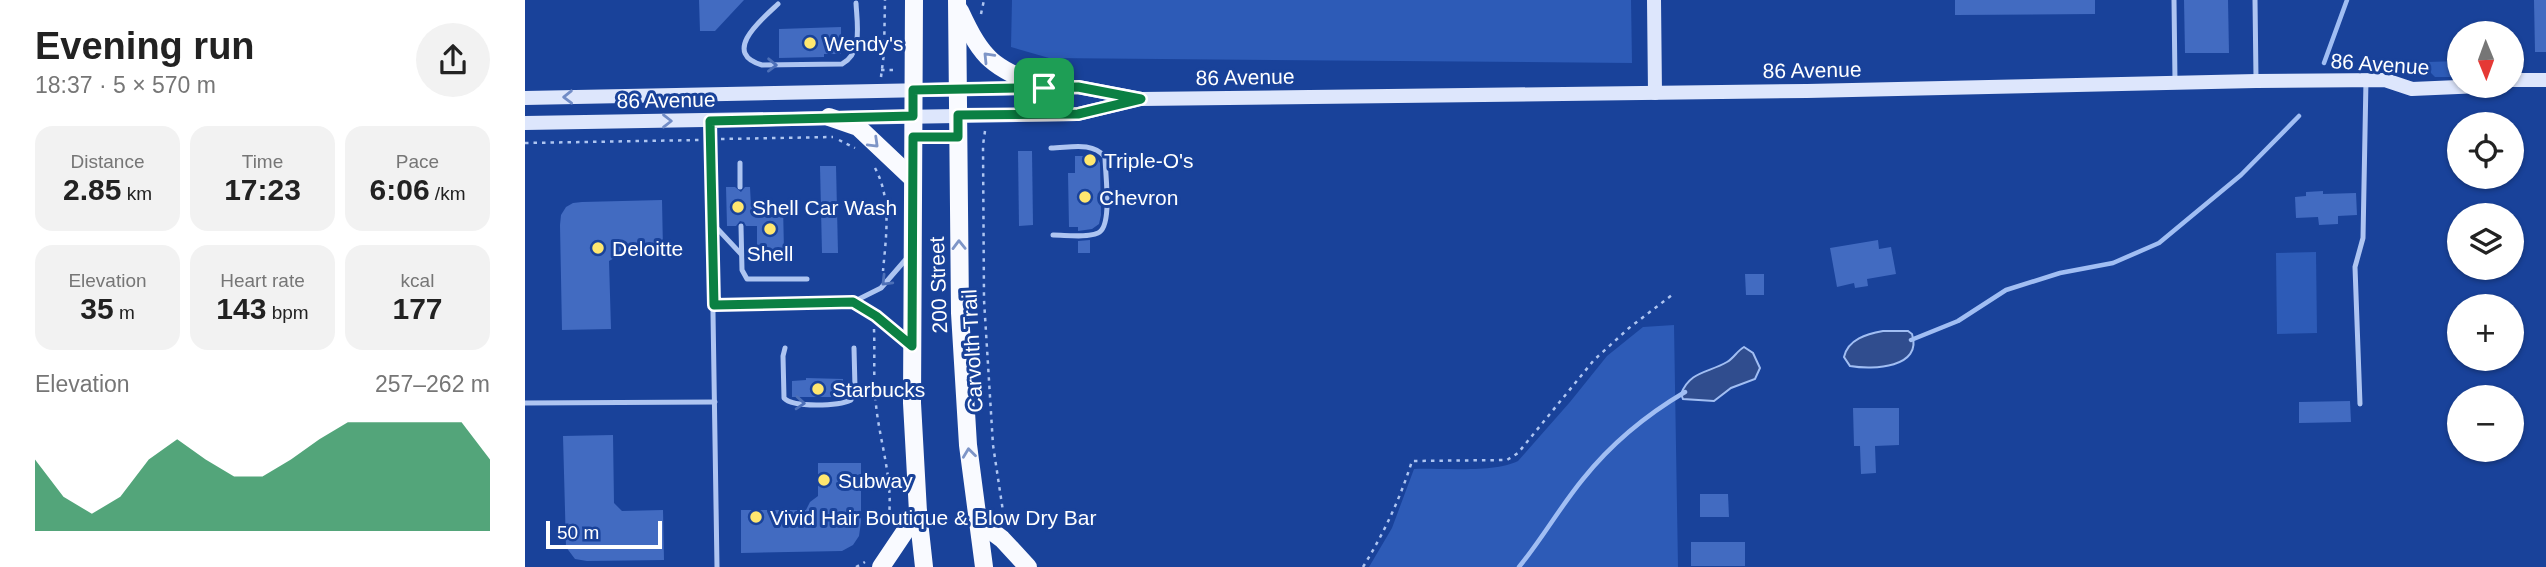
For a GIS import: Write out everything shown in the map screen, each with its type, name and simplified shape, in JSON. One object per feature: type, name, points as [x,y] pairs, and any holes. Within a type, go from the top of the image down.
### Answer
[{"type":"main road","name":"200 Street","points":[[914,0],[912,346],[918,512],[924,567]]},
{"type":"main road","name":"200 Street","points":[[957,1],[960,313],[968,445],[983,567]]},
{"type":"main road","points":[[957,1],[975,43],[995,65],[1044,88]]},
{"type":"main road","points":[[829,117],[858,127],[913,178]]},
{"type":"main road","points":[[881,567],[918,512]]},
{"type":"main road","points":[[978,521],[1002,540],[1028,567]]},
{"type":"street","points":[[1654,0],[1655,93]]},
{"type":"street","name":"86 Avenue","points":[[525,98],[1078,87],[1141,99],[2366,80],[2385,80],[2412,89],[2447,88]]},
{"type":"street","points":[[2524,80],[2546,80]]},
{"type":"street","name":"86 Avenue","points":[[525,123],[1078,114],[1141,99]]},
{"type":"lane","points":[[2174,0],[2175,83]]},
{"type":"lane","points":[[2255,0],[2256,81]]},
{"type":"lane","points":[[778,4],[750,29],[746,51],[755,63],[842,64],[849,61],[857,43],[856,3]]},
{"type":"lane","points":[[2360,404],[2355,267],[2363,238],[2366,80]]},
{"type":"lane","points":[[710,121],[717,567]]},
{"type":"lane","points":[[1051,148],[1090,147],[1099,150],[1105,157],[1107,217],[1103,229],[1096,234],[1053,235]]},
{"type":"lane","points":[[740,163],[740,187]]},
{"type":"lane","points":[[713,224],[741,254]]},
{"type":"lane","points":[[741,226],[741,270],[747,279],[807,279]]},
{"type":"lane","points":[[714,305],[853,302],[881,288],[913,251]]},
{"type":"lane","points":[[853,302],[876,316],[912,346]]},
{"type":"lane","points":[[785,348],[784,398],[797,405],[840,404],[851,400],[855,388],[853,348]]},
{"type":"lane","points":[[525,403],[715,402]]},
{"type":"path","points":[[881,70],[913,70]]},
{"type":"path","name":"Carvolth Trail","points":[[985,136],[984,300],[993,445],[1005,523]]},
{"type":"path","points":[[727,139],[831,137],[858,150]]},
{"type":"path","points":[[913,137],[958,137]]},
{"type":"path","points":[[525,143],[697,140]]},
{"type":"path","points":[[1363,567],[1400,499],[1412,461],[1507,460],[1518,453],[1594,360],[1629,327],[1672,295]]},
{"type":"shaded area","points":[[1012,0],[1631,0],[1632,63],[1049,58],[1011,47]]},
{"type":"shaded area","points":[[2447,61],[2447,77],[2435,77],[2427,69],[2427,62]]},
{"type":"shaded area","points":[[2412,62],[2410,76],[2381,63]]},
{"type":"shaded area","points":[[2316,252],[2317,333],[2277,334],[2276,253]]},
{"type":"shaded area","points":[[1674,325],[1678,567],[1369,567],[1392,528],[1414,469],[1482,469],[1518,461],[1607,356],[1643,327]]},
{"type":"shaded area","points":[[1883,331],[1908,331],[1912,334],[1910,354],[1903,360],[1883,367],[1850,366],[1844,357],[1850,346],[1865,336]]},
{"type":"shaded area","points":[[1744,347],[1753,353],[1760,368],[1755,379],[1731,388],[1714,401],[1683,399],[1681,394],[1689,381],[1727,362]]},
{"type":"building","points":[[699,0],[744,0],[715,31],[700,31]]},
{"type":"building","points":[[1955,0],[2095,0],[2095,14],[1955,15]]},
{"type":"building","points":[[2184,0],[2228,0],[2229,53],[2185,53]]},
{"type":"building","points":[[2534,0],[2546,0],[2546,52],[2535,52]]},
{"type":"building","name":"Wendy's","points":[[841,27],[841,54],[779,58],[779,29]]},
{"type":"building","points":[[1018,151],[1032,151],[1033,225],[1019,226]]},
{"type":"building","name":"Chevron","points":[[1075,156],[1096,156],[1100,163],[1099,224],[1092,229],[1078,231],[1078,227],[1069,227],[1068,173],[1075,173]]},
{"type":"building","name":"Shell","points":[[820,166],[836,166],[838,253],[822,253]]},
{"type":"building","points":[[726,187],[735,187],[741,192],[745,187],[750,187],[751,206],[783,206],[784,251],[757,252],[757,226],[746,226],[740,221],[736,226],[727,226]]},
{"type":"building","points":[[2323,191],[2323,194],[2356,193],[2357,215],[2338,216],[2338,224],[2319,225],[2318,217],[2296,218],[2295,197],[2306,196],[2306,192]]},
{"type":"building","points":[[662,200],[663,250],[621,251],[609,261],[611,329],[562,330],[560,225],[561,215],[566,207],[582,202]]},
{"type":"building","points":[[1090,240],[1090,253],[1078,253],[1078,241]]},
{"type":"building","points":[[1878,240],[1879,249],[1891,247],[1896,274],[1867,279],[1868,286],[1855,288],[1854,283],[1837,287],[1830,248]]},
{"type":"building","points":[[1745,274],[1764,274],[1764,295],[1746,295]]},
{"type":"building","name":"Starbucks","points":[[806,378],[843,379],[844,397],[792,397],[792,381]]},
{"type":"building","points":[[2350,401],[2351,422],[2299,423],[2299,402]]},
{"type":"building","points":[[1853,408],[1899,408],[1899,445],[1875,446],[1876,473],[1861,474],[1860,446],[1854,446]]},
{"type":"building","points":[[613,435],[614,503],[622,511],[663,510],[664,560],[587,561],[575,559],[566,547],[563,436]]},
{"type":"building","points":[[818,463],[861,463],[861,522],[859,536],[853,545],[842,551],[741,553],[741,510],[806,510],[810,502],[818,496]]},
{"type":"building","points":[[1700,494],[1728,494],[1729,517],[1700,517]]},
{"type":"building","points":[[1691,542],[1745,542],[1745,566],[1691,566]]},
{"type":"waterway","points":[[2324,63],[2347,0]]},
{"type":"waterway","points":[[1911,340],[1958,321],[2006,290],[2060,273],[2113,263],[2159,243],[2241,175],[2299,116]]},
{"type":"waterway","points":[[1519,567],[1605,454],[1643,420],[1685,392]]},
{"type":"place","name":"Wendy's","points":[[810,43]]},
{"type":"place","name":"Triple-O's","points":[[1090,160]]},
{"type":"place","name":"Chevron","points":[[1085,197]]},
{"type":"place","name":"Shell Car Wash","points":[[738,207]]},
{"type":"place","name":"Shell","points":[[770,229]]},
{"type":"place","name":"Deloitte","points":[[598,248]]},
{"type":"place","name":"Starbucks","points":[[818,389]]},
{"type":"place","name":"Subway","points":[[824,480]]},
{"type":"place","name":"Vivid Hair Boutique & Blow Dry Bar","points":[[756,517]]},
{"type":"route","points":[[1078,87],[1141,99],[1078,114],[958,115],[958,137],[913,137],[912,346],[876,316],[853,302],[714,305],[710,121],[913,116],[913,90],[1044,88],[1078,87]]}]
